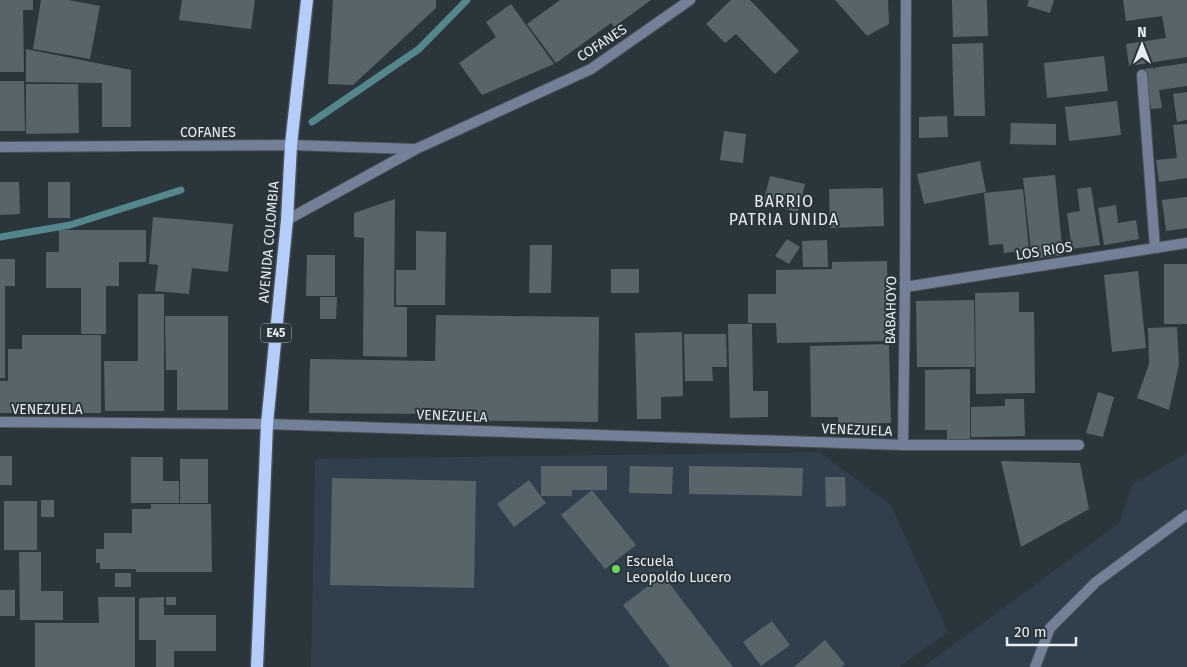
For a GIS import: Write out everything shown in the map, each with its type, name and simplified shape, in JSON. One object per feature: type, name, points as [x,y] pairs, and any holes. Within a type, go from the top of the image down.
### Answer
[{"type":"main road","name":"AVENIDA COLOMBIA","points":[[257,667],[267,424],[287,220],[291,145],[307,0]]},
{"type":"street","name":"COFANES","points":[[287,220],[416,149],[591,69],[690,0]]},
{"type":"street","name":"BABAHOYO","points":[[903,445],[906,0]]},
{"type":"street","points":[[1142,75],[1155,248]]},
{"type":"street","name":"COFANES","points":[[0,147],[291,145],[416,149]]},
{"type":"street","name":"LOS RIOS","points":[[905,287],[1187,243]]},
{"type":"street","name":"VENEZUELA","points":[[0,422],[267,424],[903,445]]},
{"type":"street","points":[[903,445],[1079,445]]},
{"type":"street","points":[[1035,667],[1050,628],[1096,582],[1187,514]]},
{"type":"shaded area","name":"Escuela Leopoldo Lucero","points":[[819,452],[891,505],[948,632],[899,667],[311,667],[315,459]]},
{"type":"shaded area","points":[[1187,453],[1187,667],[923,667],[1119,523],[1133,484]]},
{"type":"building","points":[[0,0],[33,0],[33,10],[23,10],[24,72],[0,72]]},
{"type":"building","points":[[41,0],[68,0],[100,6],[90,59],[33,49]]},
{"type":"building","points":[[182,0],[255,0],[251,29],[179,20]]},
{"type":"building","points":[[333,0],[436,0],[436,8],[353,85],[328,84]]},
{"type":"building","points":[[560,0],[651,0],[614,27],[611,23],[556,63],[527,24]]},
{"type":"building","points":[[731,0],[750,0],[799,51],[775,74],[736,34],[725,43],[706,24]]},
{"type":"building","points":[[835,0],[888,0],[889,24],[867,36]]},
{"type":"building","points":[[952,0],[987,0],[988,36],[953,37]]},
{"type":"building","points":[[1029,0],[1054,0],[1050,13],[1027,6]]},
{"type":"building","points":[[1123,0],[1187,0],[1187,57],[1129,66],[1126,44],[1166,38],[1162,16],[1126,21]]},
{"type":"building","points":[[511,4],[554,64],[482,95],[459,63],[496,37],[486,22]]},
{"type":"building","points":[[983,43],[985,116],[954,116],[952,44]]},
{"type":"building","points":[[26,49],[131,70],[131,127],[102,127],[102,83],[26,82]]},
{"type":"building","points":[[1104,56],[1108,91],[1047,98],[1044,63]]},
{"type":"building","points":[[1187,63],[1187,86],[1159,90],[1162,108],[1151,109],[1145,69]]},
{"type":"building","points":[[0,81],[24,81],[25,131],[0,131]]},
{"type":"building","points":[[26,84],[78,84],[79,133],[26,134]]},
{"type":"building","points":[[1187,92],[1187,120],[1177,122],[1173,94]]},
{"type":"building","points":[[1117,101],[1121,135],[1069,141],[1065,107]]},
{"type":"building","points":[[947,116],[948,137],[919,138],[919,117]]},
{"type":"building","points":[[1011,123],[1056,124],[1056,145],[1010,144]]},
{"type":"building","points":[[1187,124],[1187,178],[1159,182],[1156,160],[1177,158],[1173,125]]},
{"type":"building","points":[[724,131],[746,134],[743,163],[720,160]]},
{"type":"building","points":[[980,161],[986,192],[924,204],[917,174]]},
{"type":"building","points":[[1055,175],[1063,255],[1032,259],[1023,178]]},
{"type":"building","points":[[770,176],[805,184],[798,212],[763,204]]},
{"type":"building","points":[[0,182],[19,182],[20,214],[0,215]]},
{"type":"building","points":[[48,182],[70,182],[70,218],[48,218]]},
{"type":"building","points":[[1091,187],[1100,245],[1072,249],[1067,213],[1080,211],[1077,189]]},
{"type":"building","points":[[883,188],[884,226],[830,228],[829,189]]},
{"type":"building","points":[[1023,189],[1029,250],[1004,253],[1003,244],[989,245],[984,193]]},
{"type":"building","points":[[1187,197],[1187,228],[1166,231],[1162,200]]},
{"type":"building","points":[[395,199],[394,307],[407,307],[407,357],[363,356],[364,238],[354,237],[354,213]]},
{"type":"building","points":[[1116,205],[1118,223],[1136,220],[1139,239],[1104,245],[1098,208]]},
{"type":"building","points":[[153,217],[233,224],[228,272],[192,268],[189,294],[155,291],[158,265],[149,264]]},
{"type":"building","points":[[59,230],[146,230],[146,262],[119,262],[119,286],[106,286],[106,334],[81,334],[81,288],[46,288],[46,252],[59,252]]},
{"type":"building","points":[[416,231],[446,232],[445,305],[396,305],[396,270],[416,270]]},
{"type":"building","points":[[787,239],[800,247],[789,264],[775,256]]},
{"type":"building","points":[[827,240],[828,267],[803,267],[802,241]]},
{"type":"building","points":[[530,245],[552,245],[551,293],[529,293]]},
{"type":"building","points":[[307,255],[335,255],[335,296],[306,296]]},
{"type":"building","points":[[0,259],[15,259],[15,286],[5,286],[5,378],[0,378]]},
{"type":"building","points":[[887,261],[889,341],[777,343],[776,323],[748,323],[748,294],[776,294],[776,270],[832,269],[832,262]]},
{"type":"building","points":[[1164,264],[1187,264],[1187,324],[1164,324]]},
{"type":"building","points":[[611,269],[639,269],[639,293],[611,293]]},
{"type":"building","points":[[1138,271],[1146,348],[1112,352],[1104,275]]},
{"type":"building","points":[[1019,292],[1019,312],[1034,312],[1035,393],[976,394],[975,293]]},
{"type":"building","points":[[138,294],[164,294],[164,411],[105,411],[104,361],[138,361]]},
{"type":"building","points":[[320,297],[337,297],[336,319],[320,319]]},
{"type":"building","points":[[974,300],[975,367],[917,367],[916,301]]},
{"type":"building","points":[[436,315],[599,317],[598,422],[435,420],[435,414],[309,413],[310,359],[435,361]]},
{"type":"building","points":[[165,316],[228,316],[228,410],[177,410],[177,370],[166,370]]},
{"type":"building","points":[[728,324],[752,324],[753,391],[768,391],[768,417],[730,418]]},
{"type":"building","points":[[1177,327],[1179,364],[1169,410],[1137,398],[1149,364],[1148,328]]},
{"type":"building","points":[[682,332],[683,396],[661,397],[661,419],[637,419],[635,333]]},
{"type":"building","points":[[684,334],[726,334],[727,367],[712,367],[713,381],[685,381]]},
{"type":"building","points":[[22,335],[101,335],[101,413],[0,413],[0,381],[8,381],[8,349],[22,349]]},
{"type":"building","points":[[889,344],[891,423],[838,424],[838,417],[811,417],[810,346]]},
{"type":"building","points":[[970,369],[970,441],[947,442],[947,430],[925,430],[925,370]]},
{"type":"building","points":[[1098,392],[1114,397],[1103,437],[1086,433]]},
{"type":"building","points":[[1005,399],[1024,399],[1025,436],[971,437],[971,407],[1005,406]]},
{"type":"building","points":[[0,456],[12,456],[12,485],[0,485]]},
{"type":"building","points":[[131,457],[163,457],[163,481],[179,481],[179,503],[131,503]]},
{"type":"building","points":[[180,459],[208,459],[208,503],[180,503]]},
{"type":"building","points":[[1001,461],[1080,463],[1089,509],[1021,547]]},
{"type":"building","points":[[541,466],[607,466],[607,490],[572,490],[572,496],[541,496]]},
{"type":"building","points":[[630,466],[673,467],[672,494],[629,493]]},
{"type":"building","points":[[689,466],[803,468],[802,496],[689,494]]},
{"type":"building","points":[[825,477],[845,477],[846,506],[826,507]]},
{"type":"building","points":[[332,478],[476,481],[474,588],[330,585]]},
{"type":"building","points":[[529,480],[546,503],[514,527],[497,504]]},
{"type":"building","points":[[592,490],[636,545],[605,569],[561,515]]},
{"type":"building","points":[[41,500],[54,500],[54,517],[41,517]]},
{"type":"building","points":[[4,501],[37,501],[37,550],[4,550]]},
{"type":"building","points":[[151,504],[211,504],[212,572],[136,572],[136,569],[100,569],[100,563],[96,563],[96,549],[104,549],[104,533],[132,533],[132,509],[151,509]]},
{"type":"building","points":[[19,552],[41,552],[41,591],[63,591],[63,620],[20,620]]},
{"type":"building","points":[[115,573],[131,573],[131,587],[115,587]]},
{"type":"building","points":[[663,575],[733,667],[670,667],[623,605]]},
{"type":"building","points":[[0,590],[15,590],[15,616],[0,616]]},
{"type":"building","points":[[98,597],[135,597],[135,667],[35,667],[35,623],[99,623]]},
{"type":"building","points":[[164,597],[164,615],[216,615],[216,651],[174,651],[174,667],[156,667],[156,640],[139,640],[139,598]]},
{"type":"building","points":[[166,597],[176,597],[176,605],[166,605]]},
{"type":"building","points":[[772,621],[790,645],[761,666],[743,642]]},
{"type":"building","points":[[825,640],[845,664],[842,667],[794,667]]},
{"type":"waterway","points":[[312,122],[419,49],[467,0]]},
{"type":"waterway","points":[[0,237],[70,225],[181,190]]},
{"type":"place","name":"Escuela Leopoldo Lucero","points":[[616,569]]},
{"type":"district","name":"BARRIO PATRIA UNIDA","points":[[784,210]]}]
